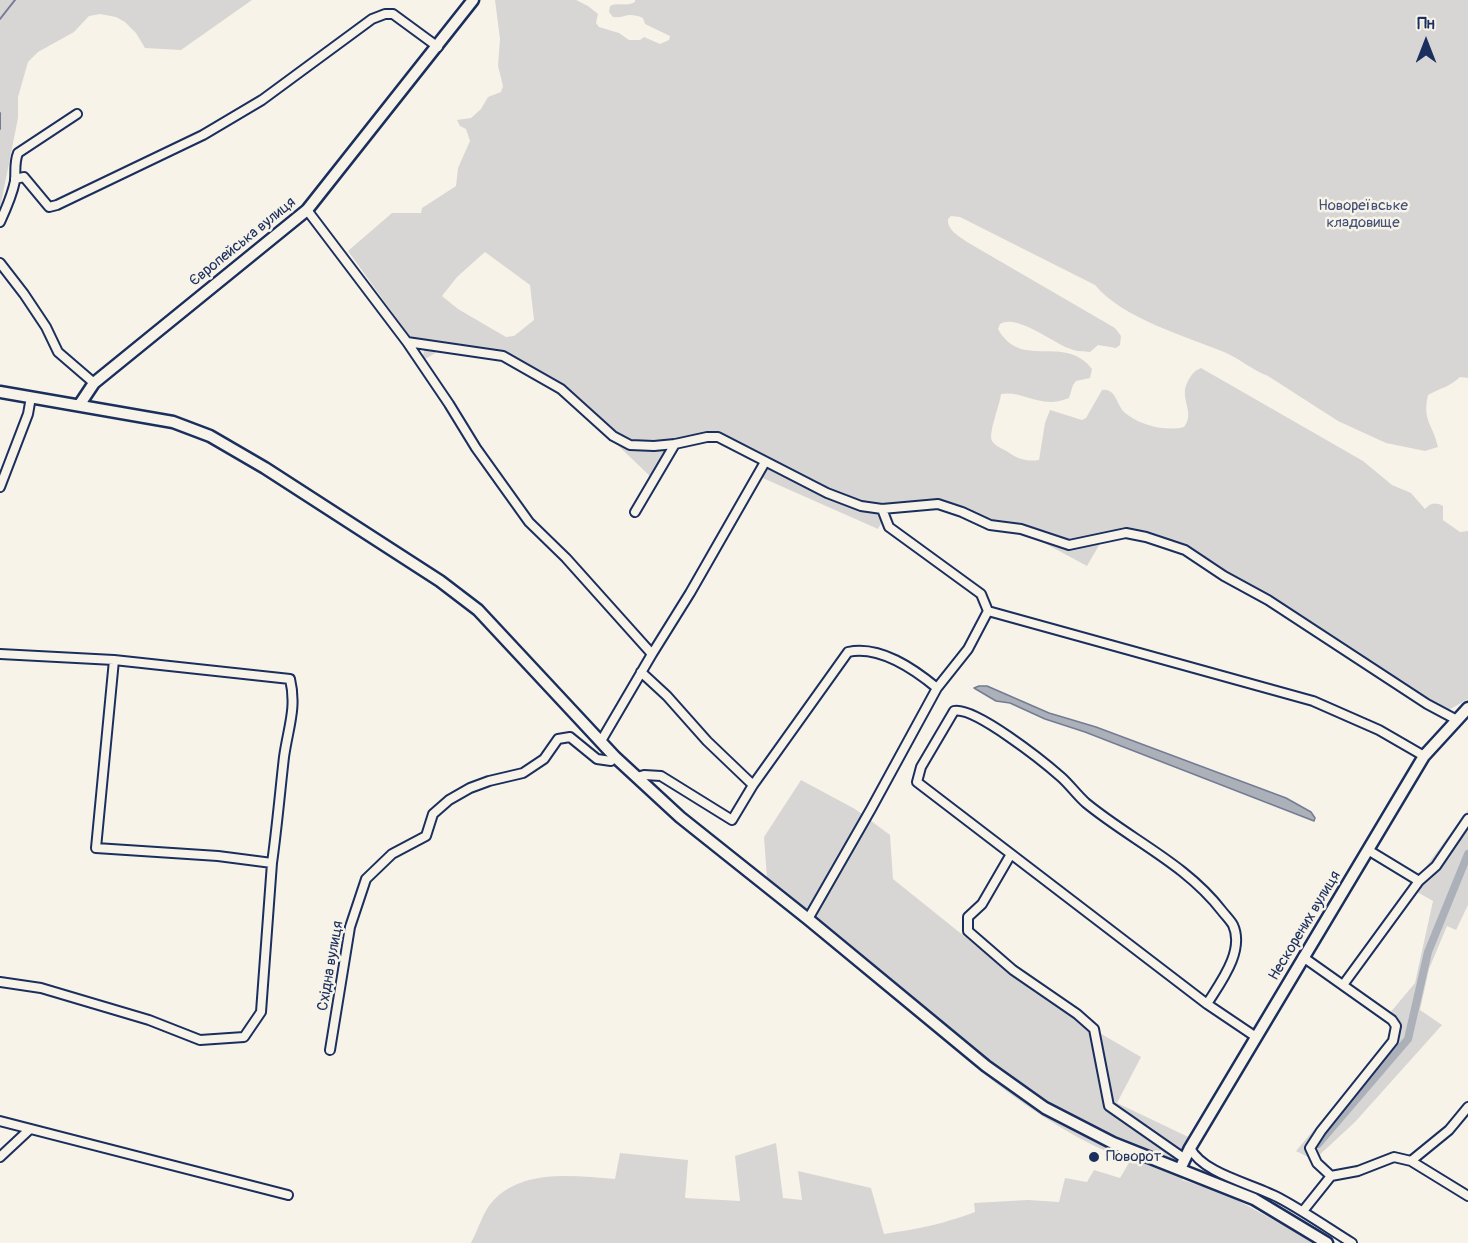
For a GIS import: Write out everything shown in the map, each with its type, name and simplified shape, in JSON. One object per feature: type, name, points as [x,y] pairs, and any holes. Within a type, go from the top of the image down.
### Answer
[{"type":"main road","name":"Європейська вулиця","points":[[80,404],[94,383],[307,210],[473,0]]},
{"type":"main road","points":[[0,392],[80,404],[110,412],[173,422],[210,436],[275,474],[440,581],[478,610],[615,757],[680,817],[986,1066],[1045,1108],[1113,1143],[1185,1158],[1327,1243]]},
{"type":"main road","name":"Нескорених вулиця","points":[[1185,1158],[1424,756],[1468,708]]},
{"type":"street","points":[[15,179],[24,177],[49,207],[57,205],[203,135],[262,100],[372,19],[386,14],[393,14],[438,47]]},
{"type":"street","points":[[0,222],[11,196],[18,153],[77,114]]},
{"type":"street","points":[[307,210],[407,342],[476,448],[529,522],[566,558],[652,654]]},
{"type":"street","points":[[0,263],[46,327],[58,352],[94,383]]},
{"type":"street","points":[[407,342],[503,356],[561,389],[613,436],[630,445],[675,444],[718,437],[827,493],[861,506],[882,509],[938,504],[990,525],[1021,530],[1069,545],[1126,533],[1185,550],[1224,576],[1268,600],[1427,704],[1457,720]]},
{"type":"street","points":[[0,487],[28,414],[31,397]]},
{"type":"street","points":[[634,512],[675,444]]},
{"type":"street","points":[[601,741],[690,594],[765,462]]},
{"type":"street","points":[[882,509],[889,526],[981,594],[988,611]]},
{"type":"street","points":[[808,919],[937,688],[968,649],[988,611]]},
{"type":"street","points":[[988,611],[1313,701],[1379,730],[1424,756]]},
{"type":"street","points":[[637,777],[661,776],[732,820],[753,785],[848,652],[861,649],[888,657],[937,688]]},
{"type":"street","points":[[0,654],[114,660],[290,679],[294,696],[284,756],[280,808],[272,863],[261,1012],[244,1037],[200,1040],[149,1020],[41,988],[0,982]]},
{"type":"street","points":[[114,660],[96,848],[218,856],[272,863]]},
{"type":"street","points":[[641,672],[753,785]]},
{"type":"street","points":[[1207,1004],[1223,977],[1237,941],[1233,925],[1207,892],[1086,802],[1062,778],[1021,745],[967,711],[954,711],[921,767],[917,782],[1207,1004],[1256,1037]]},
{"type":"street","name":"Східна вулиця","points":[[330,1050],[350,927],[366,879],[392,854],[426,836],[433,814],[449,800],[470,788],[489,781],[523,773],[544,759],[558,739],[570,737],[597,759],[611,761],[615,757]]},
{"type":"street","points":[[1343,985],[1419,880],[1436,866],[1468,819]]},
{"type":"street","points":[[1368,850],[1419,880]]},
{"type":"street","points":[[1011,854],[982,904],[968,917],[968,931],[1013,970],[1077,1014],[1094,1029],[1109,1106],[1185,1158],[1199,1161],[1266,1191],[1303,1211],[1352,1243]]},
{"type":"street","points":[[1303,957],[1392,1020],[1396,1026],[1393,1041],[1310,1148],[1317,1163],[1331,1176]]},
{"type":"street","points":[[1411,1161],[1449,1130],[1468,1107]]},
{"type":"street","points":[[0,1121],[288,1195]]},
{"type":"street","points":[[0,1157],[30,1129]]},
{"type":"street","points":[[1303,1211],[1331,1176],[1358,1171],[1394,1156],[1411,1161],[1468,1196]]},
{"type":"green space","points":[[0,0],[252,0],[181,50],[145,48],[136,33],[125,22],[116,17],[100,14],[89,16],[74,32],[38,52],[28,62],[18,97],[18,118],[0,208]]},
{"type":"green space","name":"Новореївське кладовище","points":[[495,0],[576,0],[598,14],[596,23],[599,27],[619,33],[629,40],[640,40],[644,37],[660,44],[669,40],[670,36],[645,24],[643,18],[638,16],[613,17],[609,12],[610,6],[632,3],[635,0],[1468,0],[1468,378],[1460,377],[1428,395],[1427,417],[1438,447],[1425,451],[1386,443],[1338,421],[1268,376],[1230,355],[1137,316],[1107,297],[1095,285],[960,217],[951,216],[948,223],[951,230],[967,242],[1115,328],[1121,336],[1120,345],[1116,348],[1098,345],[1090,352],[1073,350],[1036,330],[1016,323],[1000,324],[998,329],[1008,341],[1019,348],[1069,353],[1081,359],[1092,369],[1090,378],[1076,381],[1069,398],[1059,401],[1049,402],[1001,394],[991,437],[995,444],[1019,458],[1030,461],[1039,460],[1045,423],[1050,410],[1082,420],[1086,418],[1102,390],[1110,391],[1121,409],[1137,421],[1161,428],[1184,427],[1188,416],[1185,387],[1192,375],[1201,368],[1363,461],[1392,485],[1411,493],[1425,509],[1433,504],[1443,506],[1443,520],[1460,532],[1468,531],[1468,699],[1438,716],[1262,600],[1165,545],[1135,535],[1105,535],[1087,566],[1035,538],[991,528],[937,505],[889,508],[878,529],[756,475],[761,464],[711,435],[702,434],[685,442],[654,480],[582,411],[495,352],[445,347],[422,361],[426,340],[410,337],[348,251],[392,213],[421,213],[422,208],[456,186],[458,168],[470,141],[466,129],[460,126],[457,120],[471,118],[481,109],[488,97],[501,92],[503,86],[498,66],[500,39]],"holes":[[[485,252],[530,285],[534,320],[514,336],[506,337],[458,309],[442,296],[457,277]]]},
{"type":"green space","points":[[801,780],[855,809],[890,835],[893,879],[1010,973],[1072,1017],[1141,1057],[1117,1103],[1201,1143],[1182,1180],[1224,1193],[1316,1243],[471,1243],[489,1206],[504,1191],[534,1179],[550,1177],[615,1179],[620,1153],[688,1160],[685,1198],[740,1201],[735,1156],[776,1143],[783,1198],[802,1200],[798,1171],[871,1188],[884,1234],[930,1226],[975,1212],[974,1203],[1028,1200],[1059,1202],[1065,1178],[1087,1182],[1094,1170],[1120,1178],[1130,1161],[1061,1128],[996,1083],[768,892],[764,837]]},
{"type":"green space","points":[[1468,810],[1468,905],[1456,930],[1447,926],[1429,969],[1420,1010],[1442,1025],[1355,1122],[1314,1160],[1296,1151],[1382,1049],[1393,1028],[1389,1014],[1415,983],[1433,901],[1410,888]]},
{"type":"shaded area","points":[[987,686],[1049,713],[1096,727],[1286,798],[1311,812],[1315,818],[1314,821],[1085,732],[1045,719],[1010,703],[996,701],[974,688]]},
{"type":"waterway","points":[[0,19],[15,0]]},
{"type":"waterway","points":[[0,113],[0,129]]},
{"type":"waterway","points":[[1318,1144],[1408,1039],[1428,952],[1468,854]]},
{"type":"place","name":"Поворот","points":[[1094,1157]]}]
